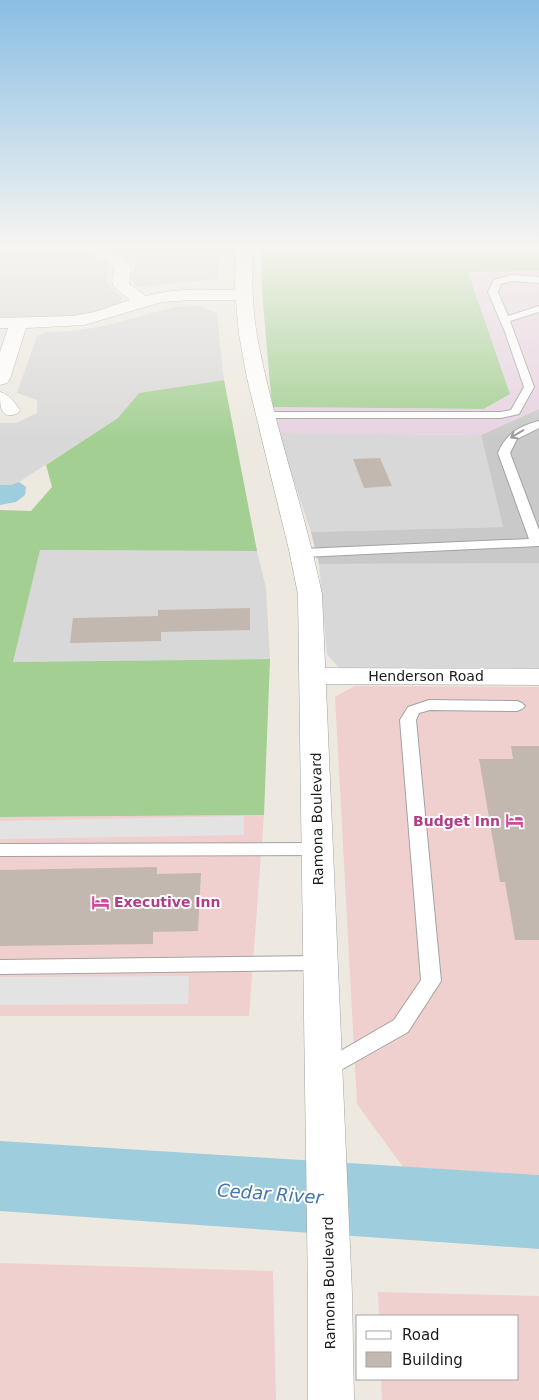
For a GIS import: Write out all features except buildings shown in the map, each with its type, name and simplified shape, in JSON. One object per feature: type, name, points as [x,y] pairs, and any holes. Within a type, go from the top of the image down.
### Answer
[{"type":"street","points":[[0,323],[60,322],[94,318],[121,310]]},
{"type":"street","name":"Ramona Boulevard","points":[[245,310],[254,371],[264,416],[303,553],[310,594],[314,676],[331,1400]]},
{"type":"street","points":[[0,379],[19,323]]},
{"type":"street","name":"Henderson Road","points":[[314,676],[539,677]]},
{"type":"lane","points":[[264,416],[501,415],[515,412],[529,388],[501,310]]},
{"type":"lane","points":[[505,320],[535,310]]},
{"type":"lane","points":[[303,553],[538,542],[504,453],[508,441],[516,433],[539,424]]},
{"type":"lane","points":[[324,1071],[401,1026],[431,981],[408,720],[413,710],[429,705],[517,706]]},
{"type":"lane","points":[[0,850],[318,849]]},
{"type":"lane","points":[[0,967],[321,963]]},
{"type":"shaded area","points":[[0,310],[103,310],[93,314],[62,317],[0,317]]},
{"type":"shaded area","points":[[163,310],[210,310],[217,314],[224,380],[139,393],[118,418],[19,482],[11,485],[0,485],[0,423],[16,423],[37,413],[37,400],[17,393],[37,336],[47,332],[73,331],[104,326]]},
{"type":"shaded area","points":[[481,310],[539,310],[539,409],[481,435],[278,433],[272,407],[485,409],[510,394]]},
{"type":"shaded area","points":[[539,409],[539,563],[319,564],[311,532],[503,527],[481,435]]},
{"type":"shaded area","points":[[278,433],[481,435],[503,527],[311,532]]},
{"type":"shaded area","points":[[39,550],[257,551],[266,588],[270,659],[13,662]]},
{"type":"shaded area","points":[[539,563],[539,668],[339,668],[327,654],[319,564]]},
{"type":"shaded area","points":[[354,686],[539,687],[539,1175],[403,1167],[357,1104],[335,697]]},
{"type":"shaded area","points":[[264,815],[249,1016],[0,1016],[0,817]]},
{"type":"shaded area","points":[[244,816],[244,835],[0,839],[0,821]]},
{"type":"shaded area","points":[[189,976],[188,1004],[0,1005],[0,977]]},
{"type":"shaded area","points":[[0,1263],[273,1271],[276,1400],[0,1400]]},
{"type":"shaded area","points":[[378,1292],[539,1296],[539,1400],[382,1400],[381,1380],[519,1380],[519,1315],[379,1315]]},
{"type":"green space","points":[[264,310],[481,310],[510,394],[484,409],[272,407]]},
{"type":"green space","points":[[224,380],[257,551],[40,550],[13,662],[270,659],[264,815],[0,817],[0,510],[31,511],[52,487],[46,465],[118,418],[139,393]]},
{"type":"water","points":[[19,482],[26,487],[25,495],[16,502],[0,505],[0,485],[11,485]]},
{"type":"waterway","name":"Cedar River","points":[[0,1176],[539,1212]]},
{"type":"place","name":"Budget Inn","points":[[514,821]]},
{"type":"place","name":"Executive Inn","points":[[100,902]]}]
